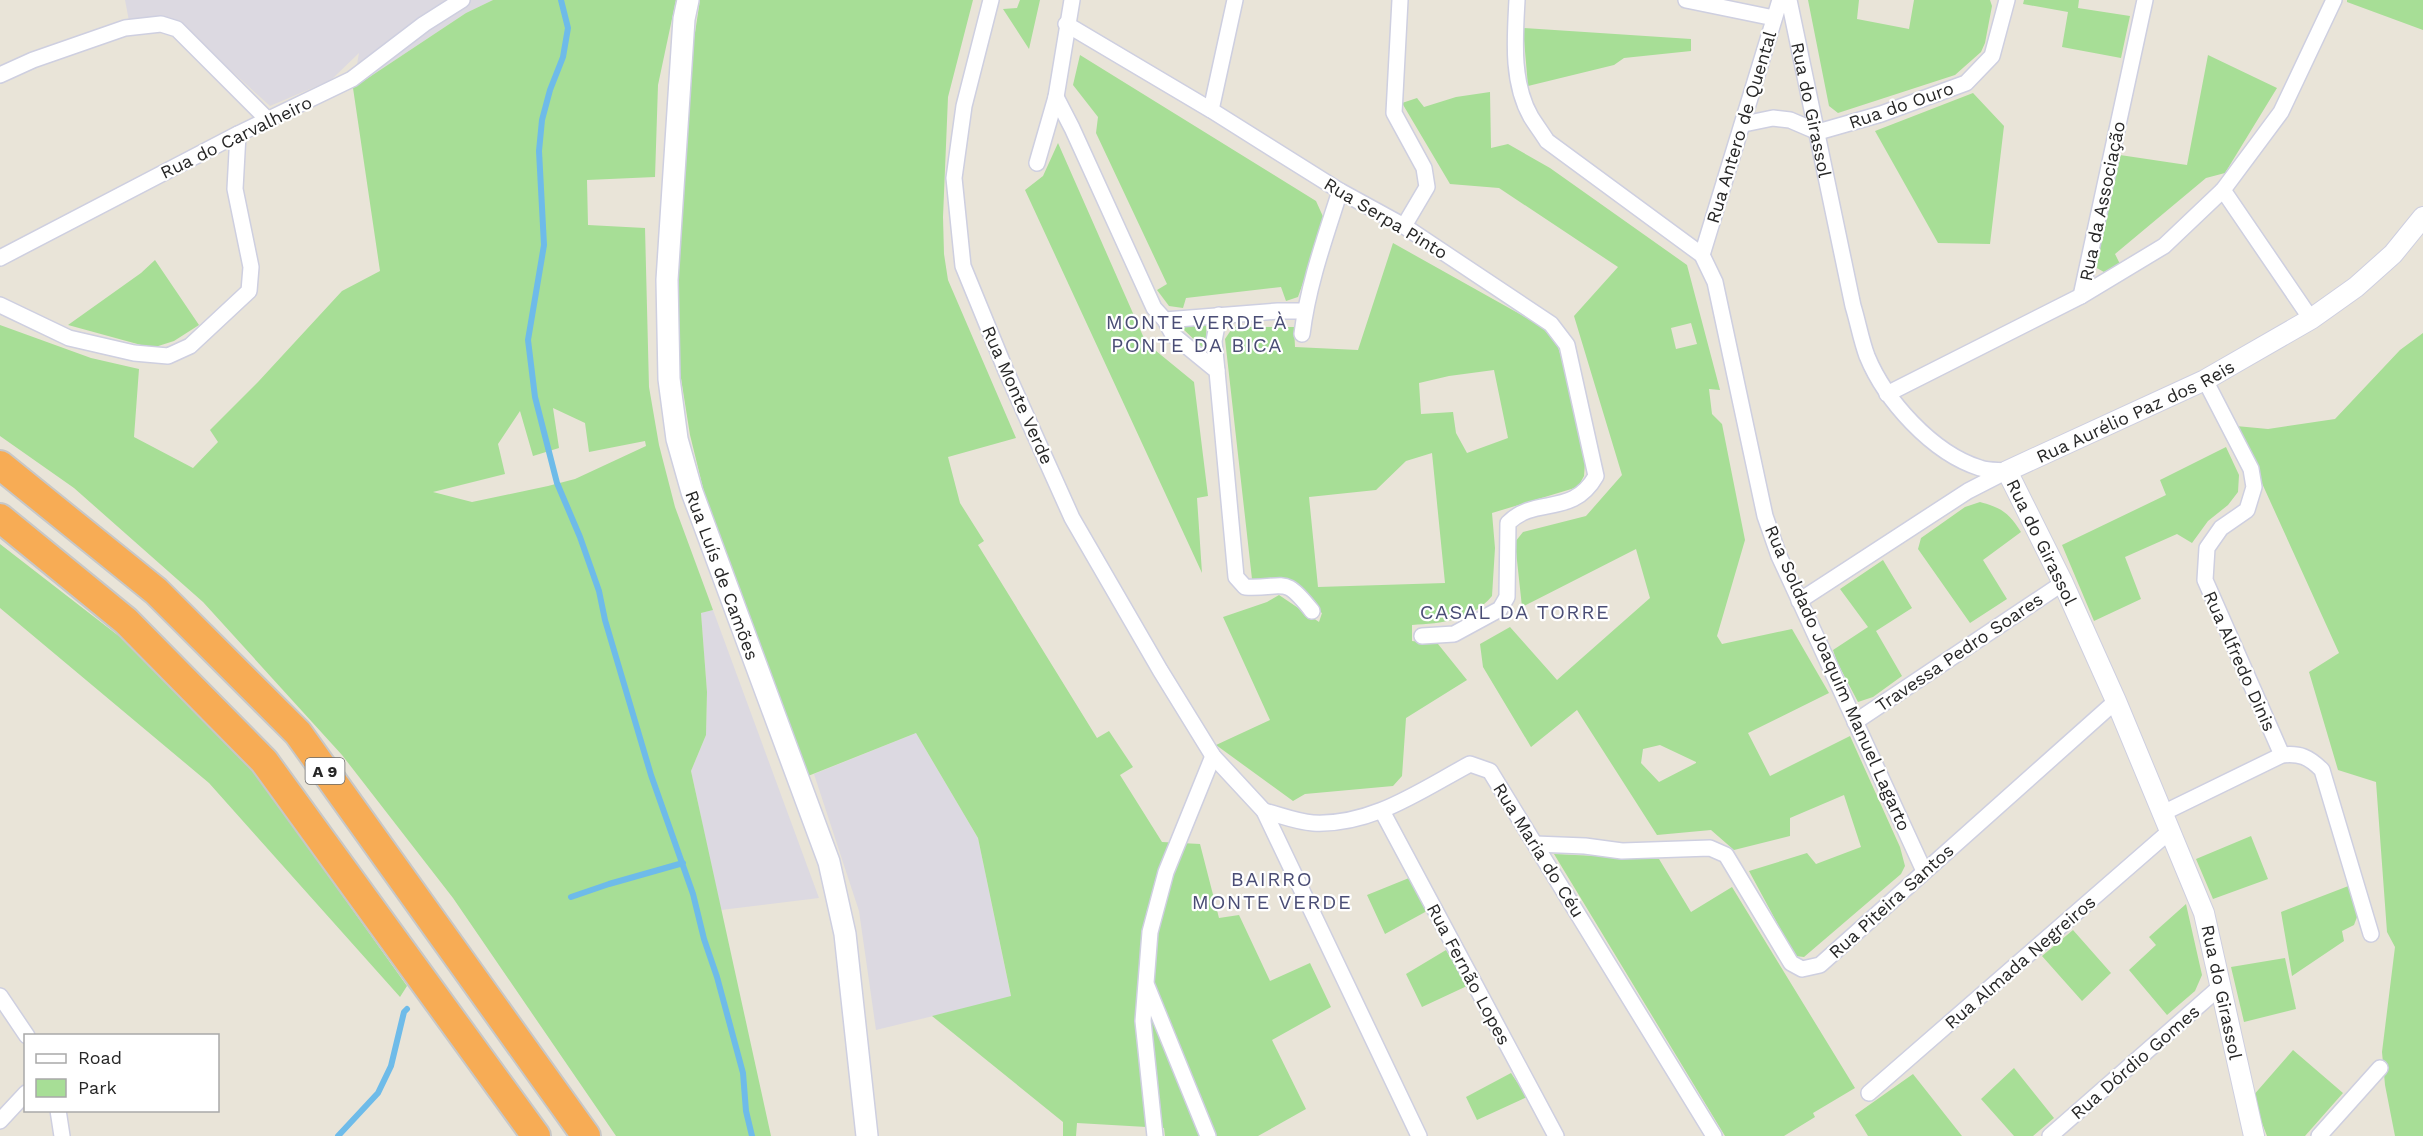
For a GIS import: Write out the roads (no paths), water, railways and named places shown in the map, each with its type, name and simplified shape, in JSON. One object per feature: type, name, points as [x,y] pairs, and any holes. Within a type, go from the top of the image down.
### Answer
[{"type":"highway","name":"A 9","points":[[0,465],[156,591],[298,733],[586,1136]]},
{"type":"highway","name":"A 9","points":[[0,518],[126,621],[264,761],[536,1136]]},
{"type":"main road","name":"Rua Luís de Camões","points":[[688,0],[683,30],[667,280],[669,379],[677,439],[692,492],[829,862],[844,934],[867,1136]]},
{"type":"street","name":"Rua do Carvalheiro","points":[[0,258],[238,134],[352,79],[424,24],[462,0]]},
{"type":"street","name":"Rua Monte Verde","points":[[991,0],[964,106],[954,178],[963,266],[1006,372],[1072,518],[1213,756],[1264,811],[1419,1136]]},
{"type":"street","points":[[1037,163],[1056,97],[1066,24],[1072,0]]},
{"type":"street","points":[[1210,110],[1235,0]]},
{"type":"street","points":[[1400,0],[1394,113],[1424,168],[1428,187],[1404,226]]},
{"type":"street","name":"Rua Soldado Joaquim Manuel Lagarto","points":[[1517,0],[1515,44],[1519,88],[1530,116],[1547,141],[1702,255],[1715,282],[1765,516],[1779,556],[1924,871]]},
{"type":"street","points":[[1686,0],[1774,18]]},
{"type":"street","name":"Rua Antero de Quental","points":[[1702,255],[1780,0]]},
{"type":"street","name":"Rua do Girassol","points":[[1789,0],[1853,306],[1867,355],[1887,394],[1919,430],[1958,458],[1981,469],[2007,471],[2063,583],[2116,701],[2204,913],[2254,1136]]},
{"type":"street","name":"Rua do Ouro","points":[[1818,132],[1881,114],[1966,83],[1992,56],[2007,0]]},
{"type":"street","name":"Rua da Associação","points":[[1887,394],[2081,296],[2145,0]]},
{"type":"street","points":[[2081,296],[2164,246],[2223,190],[2281,112],[2334,0]]},
{"type":"street","points":[[0,75],[33,60],[125,28],[161,24],[177,29],[268,120]]},
{"type":"street","name":"Rua Serpa Pinto","points":[[1066,24],[1340,191],[1404,226],[1551,324],[1567,345],[1596,476],[1588,490],[1570,501],[1518,513],[1508,523],[1507,597],[1500,609],[1454,634],[1422,636]]},
{"type":"street","points":[[1056,97],[1154,308],[1165,320],[1173,335],[1217,371]]},
{"type":"street","points":[[1744,123],[1773,118],[1790,120],[1818,132]]},
{"type":"street","points":[[0,305],[69,338],[134,353],[168,356],[190,346],[249,291],[251,267],[235,189],[238,134]]},
{"type":"street","points":[[2223,190],[2311,319]]},
{"type":"street","points":[[1302,334],[1305,311],[1340,191]]},
{"type":"street","name":"Rua Aurélio Paz dos Reis","points":[[1799,601],[1968,491],[2205,380],[2311,319],[2356,287],[2393,254],[2423,217]]},
{"type":"street","points":[[1165,320],[1305,311]]},
{"type":"street","points":[[1219,315],[1214,341],[1236,577],[1245,587],[1280,584],[1289,587],[1296,591],[1312,611]]},
{"type":"street","name":"Rua Alfredo Dinis","points":[[2205,380],[2251,469],[2254,487],[2247,510],[2221,528],[2207,548],[2205,580],[2282,755]]},
{"type":"street","name":"Travessa Pedro Soares","points":[[1855,722],[2063,583]]},
{"type":"street","name":"Rua Piteira Santos","points":[[1535,844],[1640,851],[1710,848],[1726,855],[1791,963],[1802,969],[1820,965],[2116,701]]},
{"type":"street","points":[[2282,755],[2296,753],[2311,759],[2322,770],[2371,934]]},
{"type":"street","name":"Rua Almada Negreiros","points":[[1869,1093],[2167,822],[2282,755]]},
{"type":"street","points":[[1155,1136],[1143,1021],[1150,932],[1166,872],[1213,756]]},
{"type":"street","name":"Rua Maria do Céu","points":[[1264,811],[1310,823],[1339,823],[1382,812],[1470,764],[1490,771],[1714,1136]]},
{"type":"street","name":"Rua Fernão Lopes","points":[[1382,812],[1556,1136]]},
{"type":"street","points":[[1145,982],[1208,1136]]},
{"type":"street","name":"Rua Dórdio Gomes","points":[[2050,1136],[2220,987]]},
{"type":"street","points":[[0,996],[26,1034]]},
{"type":"street","points":[[2319,1136],[2380,1068]]},
{"type":"street","points":[[0,1121],[24,1095]]},
{"type":"street","points":[[58,1112],[62,1136]]},
{"type":"waterway","points":[[561,0],[568,28],[563,57],[550,90],[542,120],[539,151],[544,245],[528,340],[535,397],[557,483],[580,537],[599,591],[605,620],[651,775],[693,894],[743,1073],[746,1111],[752,1136]]},
{"type":"waterway","points":[[571,897],[683,863]]},
{"type":"waterway","points":[[338,1136],[378,1093],[391,1066],[404,1012],[407,1009]]},
{"type":"district","name":"MONTE VERDE À PONTE DA BICA","points":[[1197,334]]},
{"type":"district","name":"CASAL DA TORRE","points":[[1515,612]]},
{"type":"district","name":"BAIRRO MONTE VERDE","points":[[1272,890]]}]
